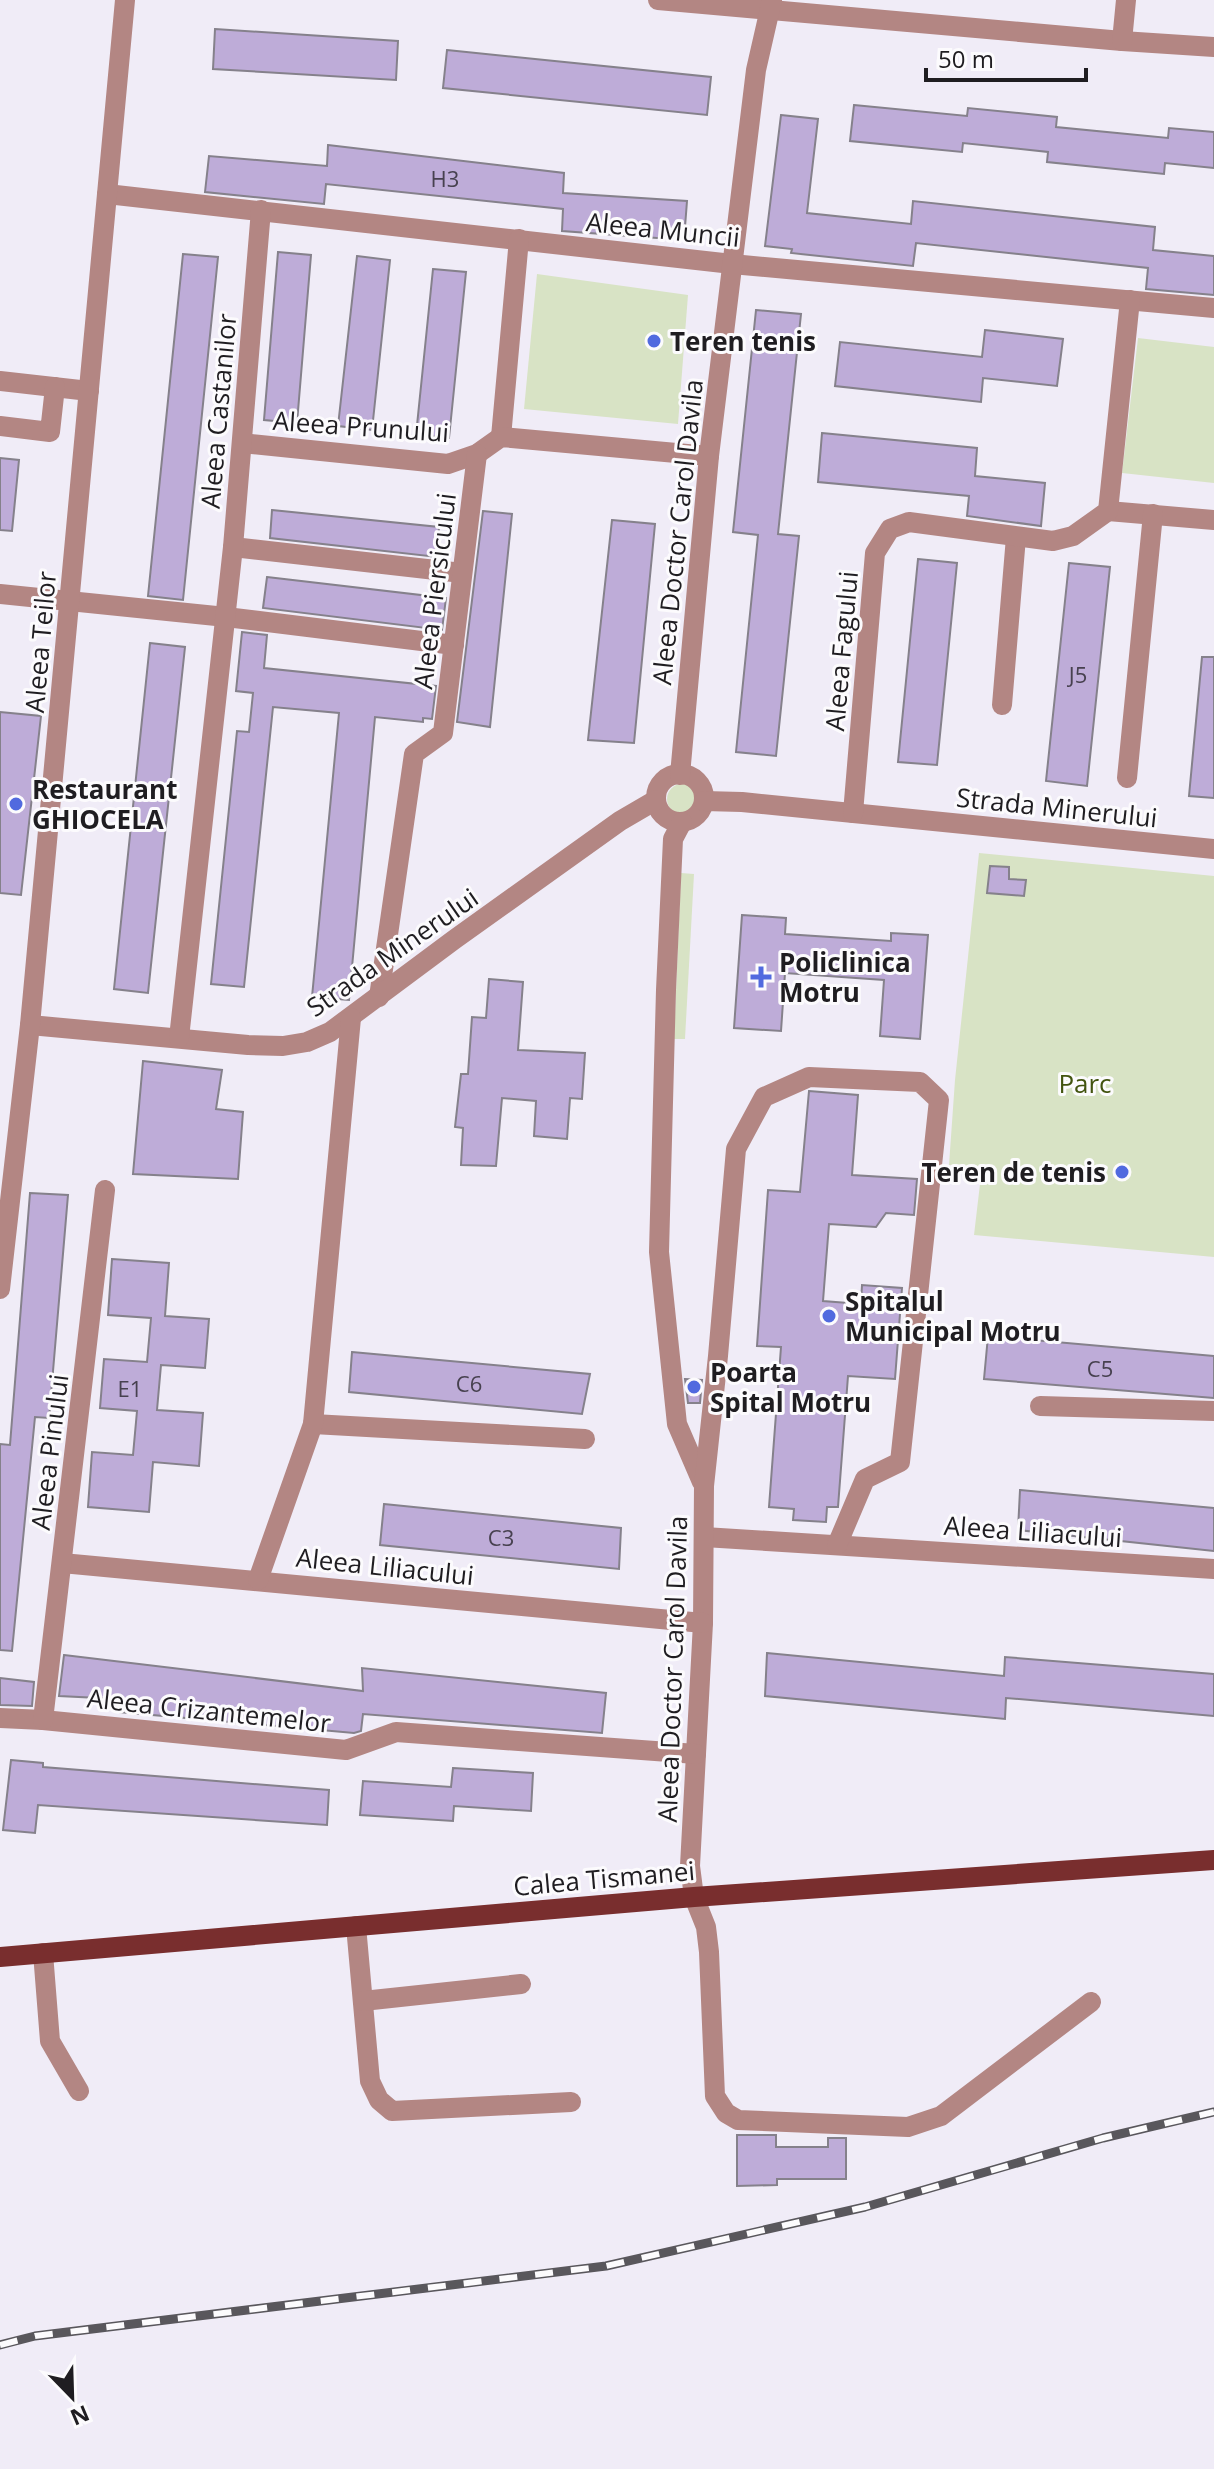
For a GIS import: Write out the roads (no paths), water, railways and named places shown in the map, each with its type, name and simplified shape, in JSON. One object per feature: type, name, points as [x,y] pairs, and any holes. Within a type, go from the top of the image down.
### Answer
[{"type":"main road","name":"Calea Tismanei","points":[[0,1957],[694,1897],[1214,1860]]},
{"type":"street","name":"Aleea Teilor","points":[[0,1289],[9,1137],[30,1025],[125,0]]},
{"type":"street","points":[[658,0],[771,6],[1122,41],[1214,47]]},
{"type":"street","points":[[1122,41],[1126,0]]},
{"type":"street","name":"Aleea Doctor Carol Davila","points":[[680,775],[709,456],[756,70],[771,6]]},
{"type":"street","name":"Aleea Muncii","points":[[107,194],[732,264],[1214,308]]},
{"type":"street","name":"Aleea Castanilor","points":[[179,1038],[233,547],[261,210]]},
{"type":"street","points":[[519,239],[501,437],[709,456]]},
{"type":"street","points":[[1130,300],[1108,511],[1214,520]]},
{"type":"street","points":[[0,381],[89,391]]},
{"type":"street","points":[[0,426],[50,432],[55,387]]},
{"type":"street","name":"Aleea Prunului","points":[[242,443],[448,464],[477,454],[501,437]]},
{"type":"street","name":"Aleea Piersicului","points":[[379,997],[414,754],[443,733],[477,454]]},
{"type":"street","name":"Aleea Fagului","points":[[853,813],[875,553],[890,529],[909,522],[1053,541],[1073,536],[1108,511]]},
{"type":"street","points":[[1127,778],[1153,514]]},
{"type":"street","points":[[1002,705],[1016,537]]},
{"type":"street","points":[[233,547],[462,573]]},
{"type":"street","points":[[0,594],[454,645]]},
{"type":"street","points":[[680,775],[690,776],[698,782],[704,801],[694,818],[682,822],[664,816],[656,800],[659,787],[666,779],[680,775]]},
{"type":"street","name":"Strada Minerului","points":[[30,1025],[248,1045],[283,1046],[307,1042],[351,1018],[620,821],[656,800]]},
{"type":"street","name":"Strada Minerului","points":[[704,801],[742,802],[1214,849]]},
{"type":"street","name":"Aleea Doctor Carol Davila","points":[[682,822],[673,839],[659,1252],[677,1424],[704,1486]]},
{"type":"street","points":[[258,1580],[313,1424],[351,1018]]},
{"type":"street","name":"Aleea Doctor Carol Davila","points":[[837,1545],[865,1479],[900,1462],[939,1100],[920,1082],[809,1077],[764,1097],[736,1149],[704,1486],[703,1623],[690,1866],[694,1897],[706,1927],[709,1952],[715,2096],[726,2113],[738,2120],[908,2127],[941,2116],[1091,2002]]},
{"type":"street","name":"Aleea Pinului","points":[[43,1720],[105,1190]]},
{"type":"street","points":[[1040,1406],[1214,1411]]},
{"type":"street","points":[[313,1424],[585,1439]]},
{"type":"street","name":"Aleea Liliacului","points":[[704,1537],[1214,1569]]},
{"type":"street","name":"Aleea Liliacului","points":[[62,1563],[703,1623]]},
{"type":"street","name":"Aleea Crizantemelor","points":[[0,1718],[346,1750],[396,1732],[696,1754]]},
{"type":"street","points":[[356,1926],[370,2081],[379,2100],[392,2111],[571,2102]]},
{"type":"street","points":[[43,1953],[50,2041],[79,2091]]},
{"type":"street","points":[[363,2001],[521,1984]]},
{"type":"railway","points":[[0,2345],[35,2336],[606,2266],[865,2207],[1103,2138],[1214,2112]]},
{"type":"place","name":"Teren tenis","points":[[654,341]]},
{"type":"place","name":"Restaurant GHIOCELA","points":[[16,804]]},
{"type":"place","name":"Policlinica Motru","points":[[761,977]]},
{"type":"place","name":"Teren de tenis","points":[[1122,1172]]},
{"type":"place","name":"Spitalul Municipal Motru","points":[[829,1316]]},
{"type":"place","name":"Poarta Spital Motru","points":[[694,1387]]},
{"type":"park label","name":"Parc","points":[[1085,1083]]}]
